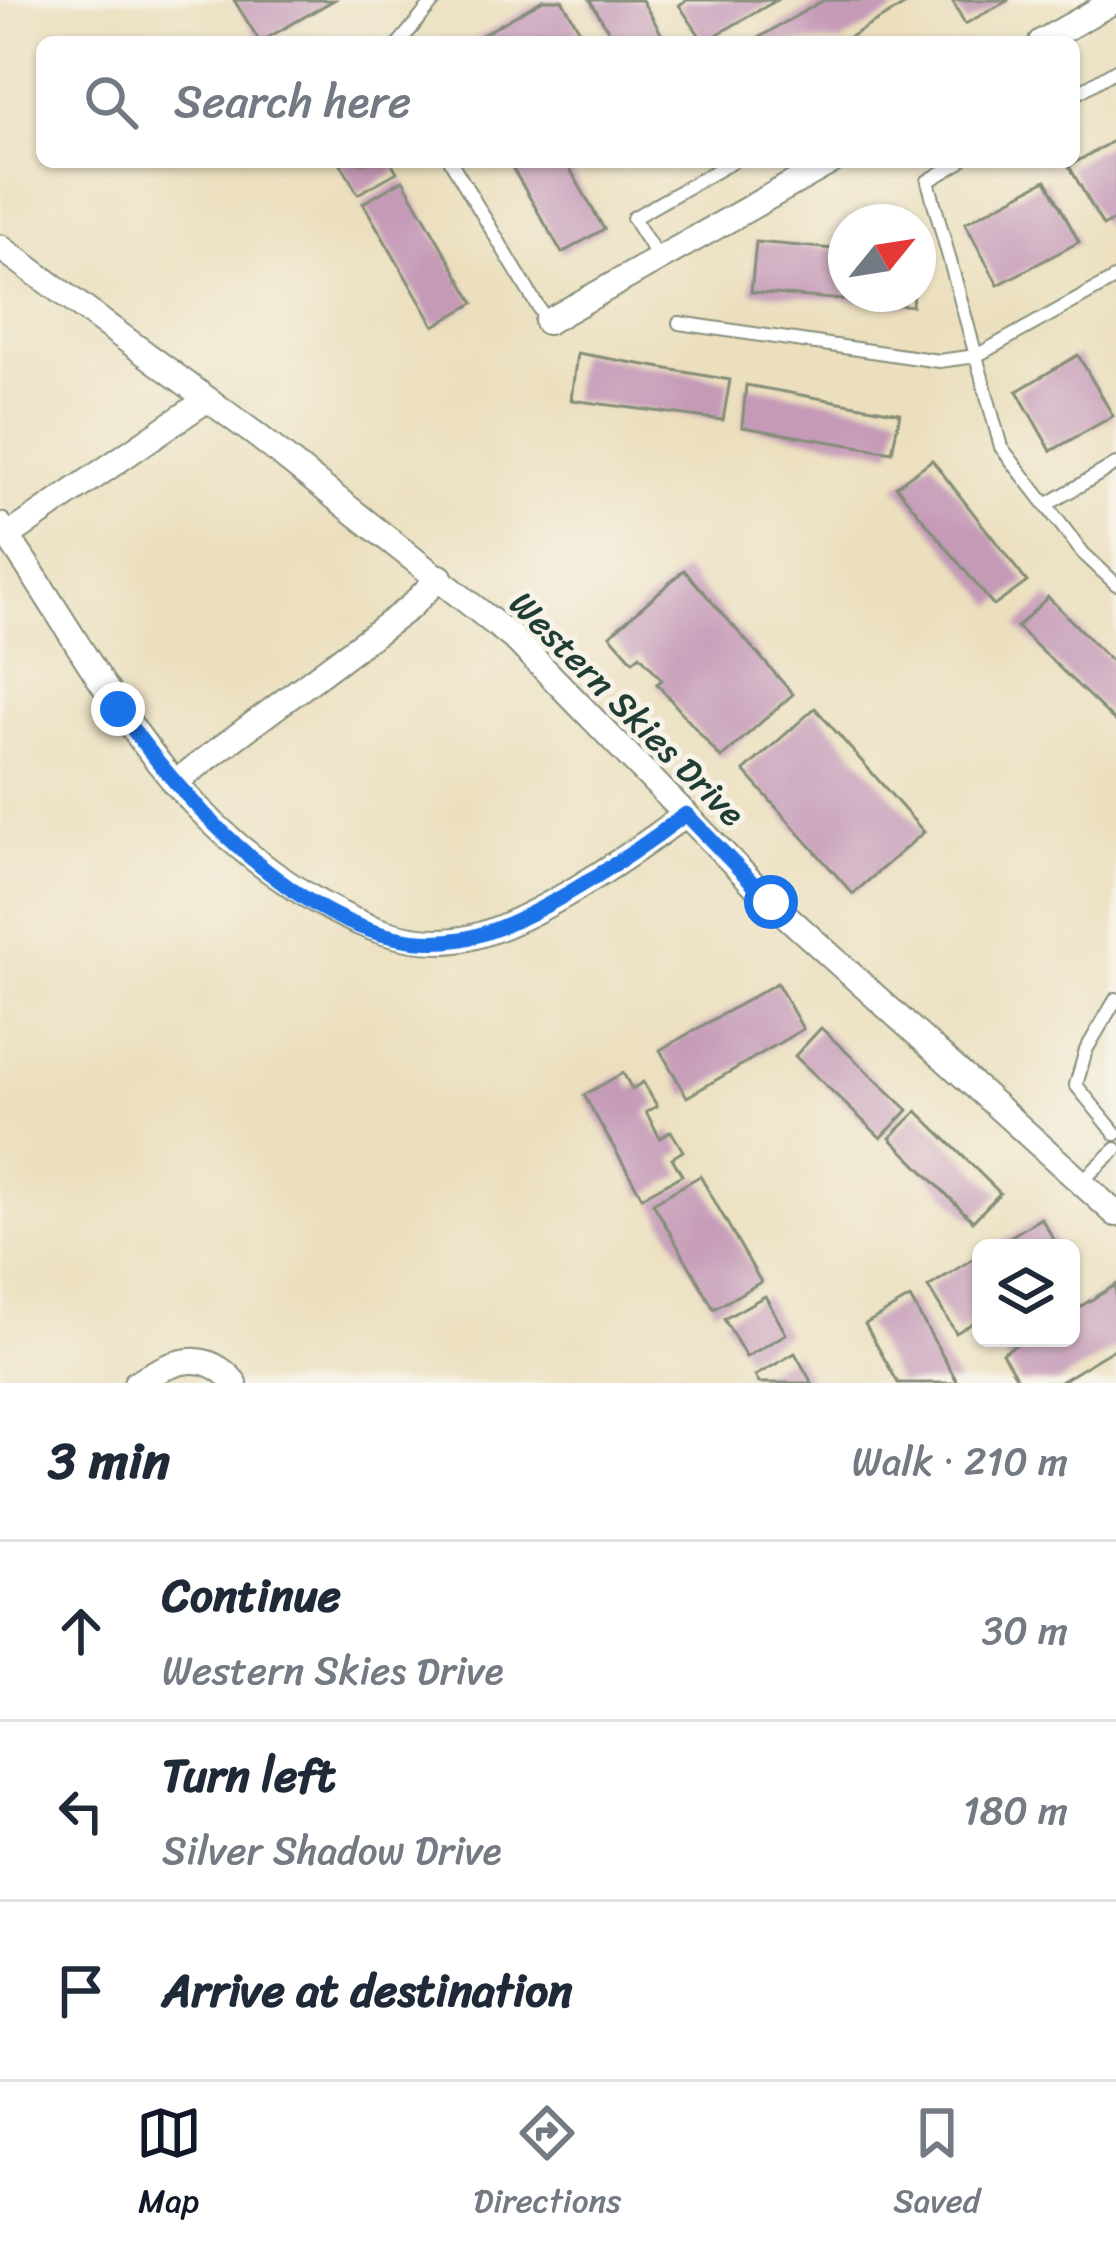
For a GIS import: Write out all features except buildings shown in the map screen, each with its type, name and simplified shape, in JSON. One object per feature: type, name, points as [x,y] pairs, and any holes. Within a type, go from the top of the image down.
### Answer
[{"type":"street","points":[[1047,36],[1073,10],[1116,1]]},
{"type":"street","points":[[548,322],[821,168]]},
{"type":"street","name":"Western Skies Drive","points":[[0,248],[440,577],[545,667],[771,902],[1116,1214]]},
{"type":"street","points":[[205,401],[4,531],[118,709],[174,783],[232,847],[280,880],[377,931],[457,940],[508,925],[645,845],[686,814]]},
{"type":"street","points":[[174,783],[409,608],[440,577]]},
{"type":"street","points":[[136,1383],[176,1361],[194,1359],[224,1370],[235,1383]]},
{"type":"lane","points":[[405,36],[435,0]]},
{"type":"lane","points":[[1080,91],[1116,70]]},
{"type":"lane","points":[[455,168],[548,322]]},
{"type":"lane","points":[[660,260],[634,218],[722,168]]},
{"type":"lane","points":[[950,168],[928,181],[1001,446],[1116,584]]},
{"type":"lane","points":[[679,323],[939,361],[976,356],[1116,278]]},
{"type":"lane","points":[[1046,505],[1116,464]]},
{"type":"lane","points":[[1116,999],[1086,1050],[1076,1085],[1116,1134]]},
{"type":"lane","points":[[1081,1182],[1116,1149]]},
{"type":"route","points":[[118,709],[154,760],[232,847],[280,880],[377,931],[457,940],[508,925],[645,845],[686,814],[771,902]]}]
